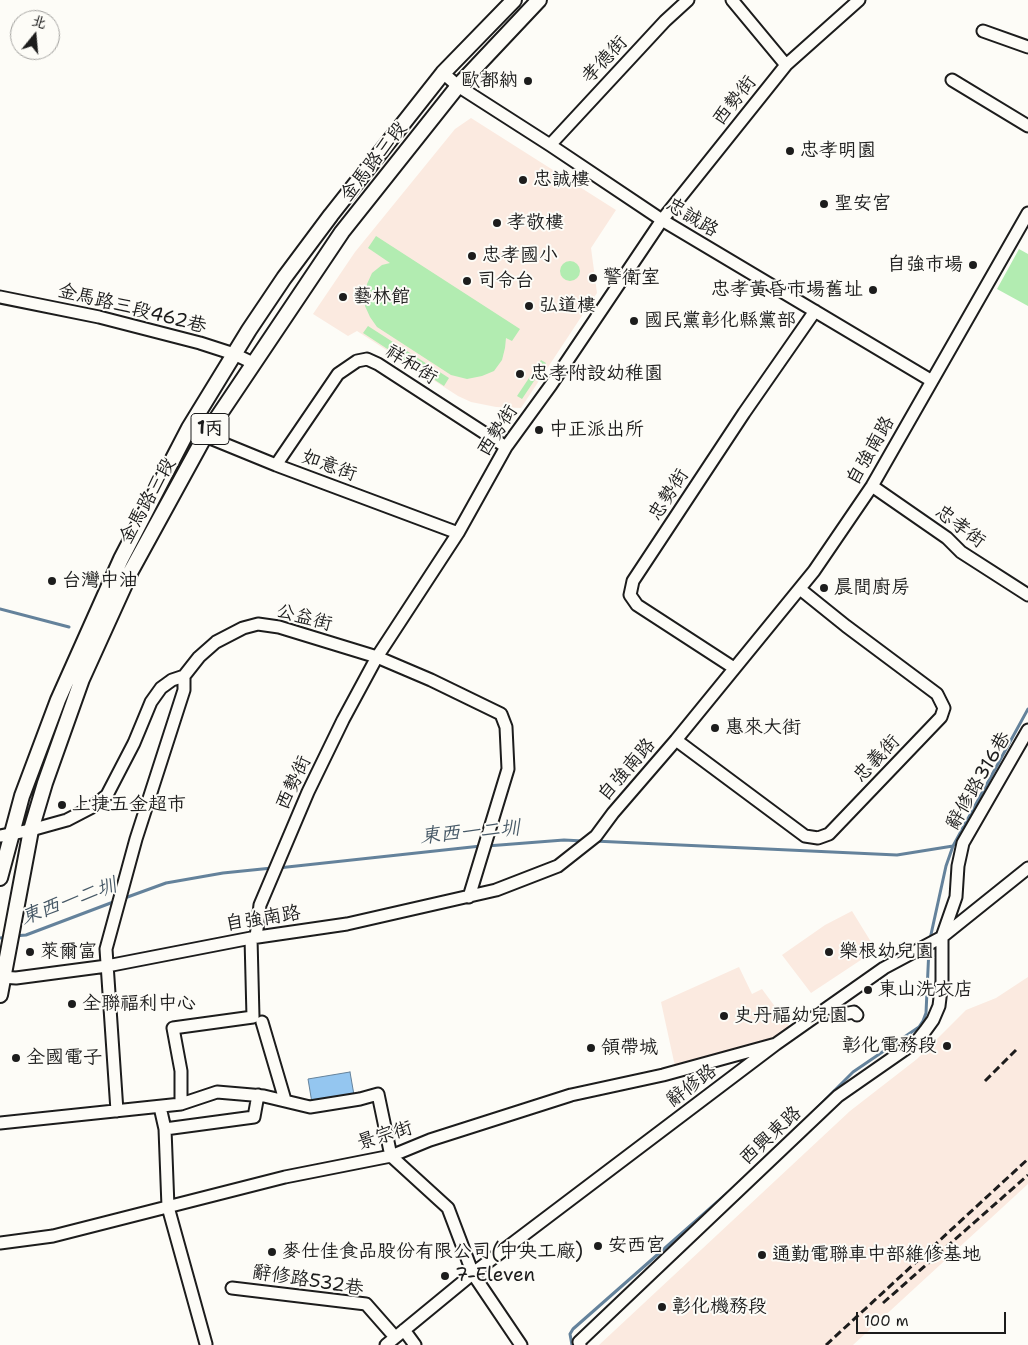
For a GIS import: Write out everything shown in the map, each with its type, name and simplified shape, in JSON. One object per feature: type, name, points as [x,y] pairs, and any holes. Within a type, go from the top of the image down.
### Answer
[{"type":"main road","name":"金馬路三段","points":[[0,995],[1,977],[11,937],[30,830],[44,783],[112,595],[121,559],[189,428],[234,354],[284,278],[443,73],[514,0]]},
{"type":"main road","name":"金馬路三段","points":[[0,878],[6,835],[58,700],[112,595],[131,572],[205,436],[342,232],[458,86],[539,0]]},
{"type":"street","name":"孝德街","points":[[550,145],[665,21],[688,0]]},
{"type":"street","points":[[732,0],[786,65]]},
{"type":"street","name":"西勢街","points":[[285,1100],[257,1019],[254,938],[260,905],[308,792],[343,720],[378,657],[458,533],[506,447],[551,385],[662,220],[786,65],[859,0]]},
{"type":"street","points":[[984,31],[1028,46]]},
{"type":"street","name":"忠誠路","points":[[443,73],[458,86],[662,220],[932,381]]},
{"type":"street","points":[[952,80],[1028,126]]},
{"type":"street","name":"自強南路","points":[[1,977],[16,978],[107,966],[254,938],[347,924],[496,890],[558,866],[596,836],[800,588],[872,486],[1028,213]]},
{"type":"street","name":"金馬路三段462巷","points":[[0,297],[99,317],[200,343],[234,354],[253,363]]},
{"type":"street","name":"忠勢街","points":[[734,668],[638,606],[630,595],[633,581],[744,413],[815,310]]},
{"type":"street","name":"祥和街","points":[[276,465],[338,374],[357,361],[367,359],[378,364],[506,447]]},
{"type":"street","name":"如意街","points":[[189,428],[276,465],[458,533]]},
{"type":"street","name":"忠孝街","points":[[872,486],[947,538],[961,552],[1028,595]]},
{"type":"street","name":"忠義街","points":[[676,740],[805,836],[818,838],[829,834],[941,717],[944,708],[938,694],[846,626],[800,588]]},
{"type":"street","name":"公益街","points":[[184,676],[199,657],[216,642],[243,628],[258,624],[279,628],[378,657],[501,714],[506,727],[508,769],[468,897]]},
{"type":"street","points":[[6,835],[68,820],[92,807],[107,795],[134,743],[151,702],[161,688],[172,680],[184,676],[184,690],[139,830],[106,949],[117,1111]]},
{"type":"street","name":"辭修路316巷","points":[[934,941],[956,897],[958,866],[963,843],[1028,730]]},
{"type":"street","name":"辭修路","points":[[395,1338],[473,1274],[776,1044],[884,968],[934,941],[1028,868]]},
{"type":"street","name":"西興東路","points":[[578,1344],[838,1096],[917,1041],[933,1020],[939,1006],[942,981],[934,941]]},
{"type":"street","points":[[830,1006],[838,1015],[854,1012],[857,1015]]},
{"type":"street","points":[[181,1104],[181,1071],[173,1028],[257,1019]]},
{"type":"street","name":"景宗街","points":[[0,1243],[52,1236],[285,1177],[391,1156],[430,1140],[571,1095],[663,1075],[776,1044]]},
{"type":"street","points":[[0,1123],[160,1107],[181,1104],[217,1092],[258,1095],[310,1107],[360,1099],[378,1094],[391,1156],[448,1208],[473,1274],[521,1345]]},
{"type":"street","points":[[165,1129],[254,1117],[258,1095]]},
{"type":"street","points":[[160,1107],[165,1129],[168,1207],[206,1344]]},
{"type":"street","name":"辭修路532巷","points":[[232,1288],[366,1304],[395,1338],[415,1345]]},
{"type":"shaded area","name":"忠孝國小","points":[[471,118],[616,210],[591,248],[597,293],[521,408],[496,407],[471,402],[458,396],[357,331],[348,336],[313,314],[355,252],[455,129]]},
{"type":"shaded area","name":"樂根幼兒園","points":[[852,911],[876,950],[811,993],[782,955],[825,925]]},
{"type":"shaded area","name":"史丹福幼兒園","points":[[739,967],[752,994],[762,989],[793,1031],[770,1043],[676,1071],[661,1002]]},
{"type":"shaded area","points":[[1028,977],[1028,1184],[853,1345],[599,1345],[850,1111],[917,1059],[966,1010],[996,998]]},
{"type":"green space","points":[[376,236],[520,329],[512,341],[506,338],[502,360],[494,371],[467,379],[451,375],[377,327],[365,306],[367,284],[372,273],[382,265],[390,263],[368,248]]},
{"type":"green space","points":[[1019,249],[1028,254],[1028,306],[997,289]]},
{"type":"green space","points":[[566,261],[574,261],[580,267],[580,275],[574,281],[566,281],[560,275],[560,267]]},
{"type":"green space","points":[[368,326],[449,378],[444,386],[363,333]]},
{"type":"green space","points":[[541,360],[546,363],[522,399],[517,396]]},
{"type":"water","points":[[350,1072],[354,1095],[312,1103],[308,1079]]},
{"type":"waterway","points":[[0,609],[69,627]]},
{"type":"waterway","points":[[930,939],[946,866],[953,846],[1028,709]]},
{"type":"waterway","name":"東西一二圳","points":[[487,846],[564,840],[583,841]]},
{"type":"waterway","name":"東西一二圳","points":[[594,841],[897,855],[953,846]]},
{"type":"waterway","name":"東西一二圳","points":[[278,868],[481,846]]},
{"type":"waterway","name":"東西一二圳","points":[[122,899],[166,883],[223,873],[272,868]]},
{"type":"waterway","name":"東西一二圳","points":[[14,936],[26,935],[116,901]]},
{"type":"waterway","name":"東西一二圳","points":[[0,938],[8,937]]},
{"type":"waterway","points":[[805,1120],[853,1072],[919,1027],[926,1013],[929,948]]},
{"type":"waterway","points":[[572,1345],[570,1334],[573,1329],[732,1189]]},
{"type":"railway","points":[[985,1081],[1016,1050]]},
{"type":"railway","points":[[826,1345],[1028,1159]]},
{"type":"railway","points":[[883,1303],[1028,1175]]},
{"type":"place","name":"歐都納","points":[[528,81]]},
{"type":"place","name":"忠孝明園","points":[[790,151]]},
{"type":"place","name":"忠誠樓","points":[[523,180]]},
{"type":"place","name":"聖安宮","points":[[824,204]]},
{"type":"place","name":"孝敬樓","points":[[497,223]]},
{"type":"place","name":"忠孝國小","points":[[472,256]]},
{"type":"place","name":"自強市場","points":[[973,265]]},
{"type":"place","name":"警衛室","points":[[593,278]]},
{"type":"place","name":"司令台","points":[[467,281]]},
{"type":"place","name":"忠孝黃昏市場舊址","points":[[873,290]]},
{"type":"place","name":"藝林館","points":[[343,297]]},
{"type":"place","name":"弘道樓","points":[[529,306]]},
{"type":"place","name":"國民黨彰化縣黨部","points":[[634,321]]},
{"type":"place","name":"忠孝附設幼稚園","points":[[520,374]]},
{"type":"place","name":"中正派出所","points":[[539,430]]},
{"type":"place","name":"台灣中油","points":[[52,581]]},
{"type":"place","name":"晨間廚房","points":[[824,588]]},
{"type":"place","name":"惠來大街","points":[[715,728]]},
{"type":"place","name":"上捷五金超市","points":[[62,805]]},
{"type":"place","name":"萊爾富","points":[[30,952]]},
{"type":"place","name":"樂根幼兒園","points":[[829,952]]},
{"type":"place","name":"東山洗衣店","points":[[868,990]]},
{"type":"place","name":"全聯福利中心","points":[[72,1004]]},
{"type":"place","name":"史丹福幼兒園","points":[[724,1016]]},
{"type":"place","name":"彰化電務段","points":[[947,1046]]},
{"type":"place","name":"領帶城","points":[[591,1048]]},
{"type":"place","name":"全國電子","points":[[16,1058]]},
{"type":"place","name":"安西宮","points":[[598,1246]]},
{"type":"place","name":"麥仕佳食品股份有限公司(中央工廠)","points":[[272,1252]]},
{"type":"place","name":"通勤電聯車中部維修基地","points":[[762,1255]]},
{"type":"place","name":"7-Eleven","points":[[445,1276]]},
{"type":"place","name":"彰化機務段","points":[[662,1307]]}]
